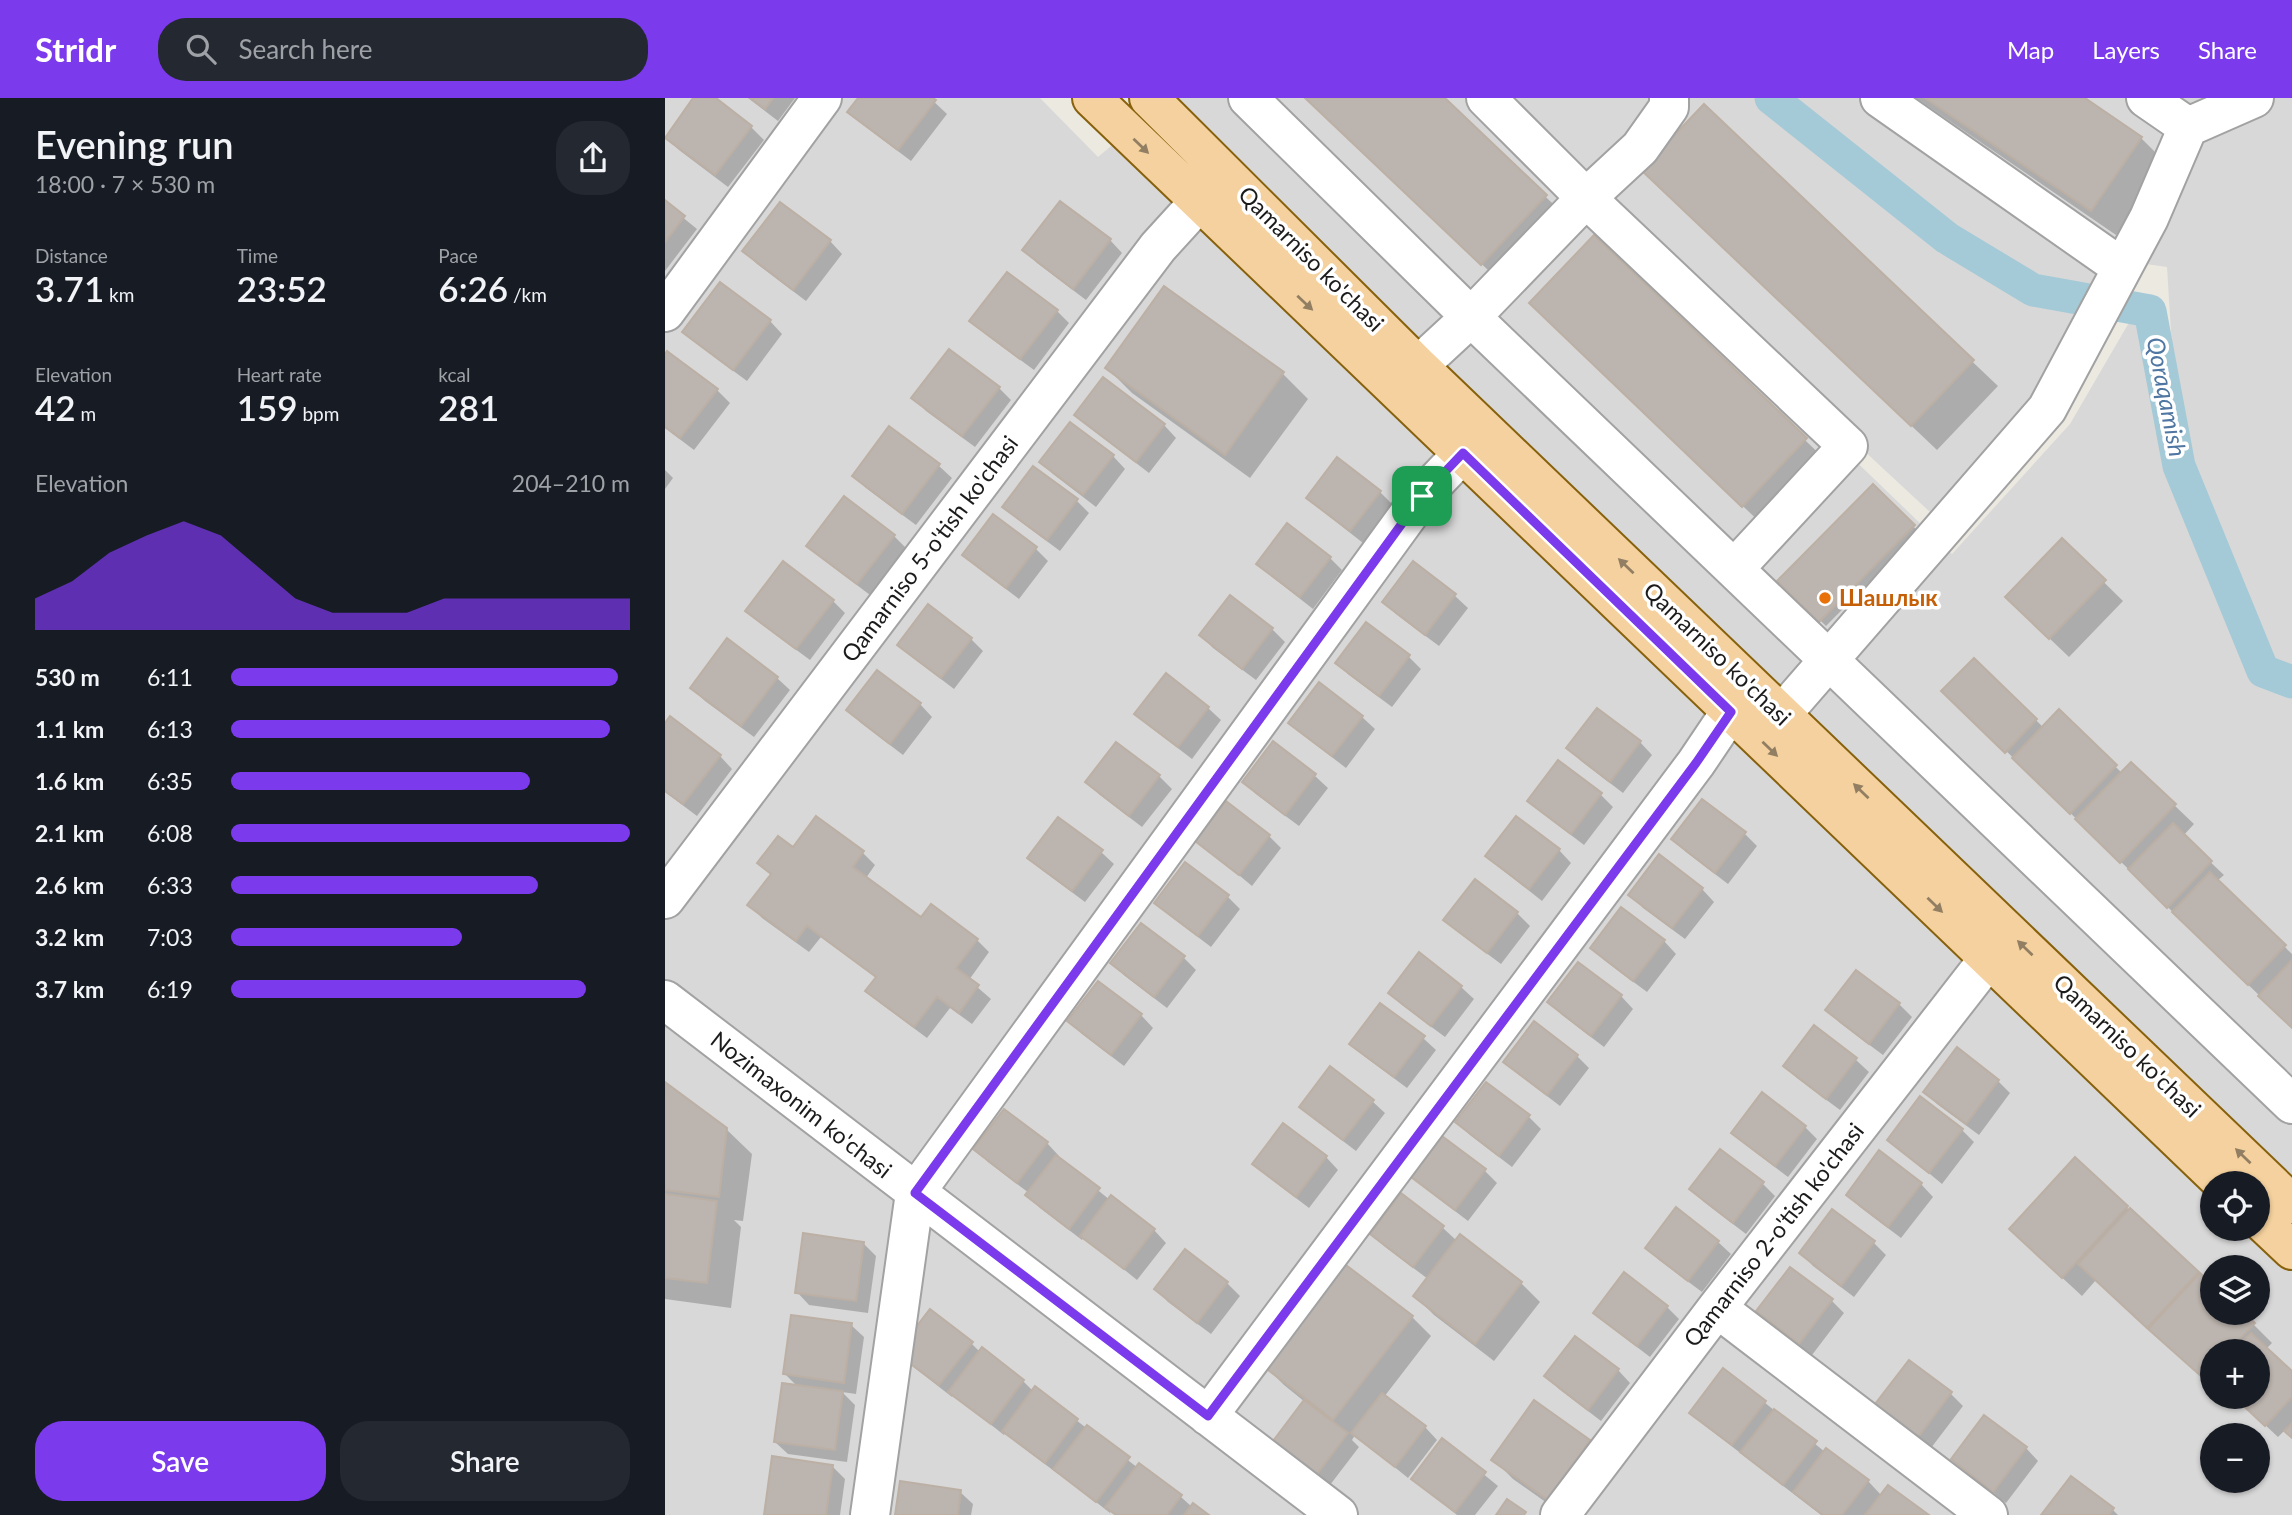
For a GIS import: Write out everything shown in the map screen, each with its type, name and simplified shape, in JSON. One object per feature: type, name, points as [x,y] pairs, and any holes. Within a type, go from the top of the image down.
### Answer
[{"type":"main road","name":"Qamarniso ko'chasi","points":[[1092,98],[2211,1171]]},
{"type":"main road","name":"Qamarniso ko'chasi","points":[[1149,98],[1418,366],[2292,1203]]},
{"type":"main road","points":[[2270,1229],[2292,1250]]},
{"type":"street","points":[[665,312],[822,98]]},
{"type":"street","points":[[1248,98],[1471,317],[2292,1104]]},
{"type":"street","points":[[1486,98],[1586,198],[1848,446],[1734,569]]},
{"type":"street","points":[[1418,366],[1471,317],[1586,198],[1640,148],[1669,107],[1669,98]]},
{"type":"street","points":[[1880,98],[2121,267]]},
{"type":"street","points":[[2146,98],[2188,127]]},
{"type":"street","points":[[1781,715],[2047,409],[2149,218],[2188,127],[2254,98]]},
{"type":"street","name":"Qamarniso 5-o'tish ko'chasi","points":[[665,899],[1158,247],[1199,202]]},
{"type":"street","points":[[870,1515],[915,1193],[1422,496],[1463,453]]},
{"type":"street","points":[[1208,1416],[1696,763],[1731,712]]},
{"type":"street","name":"Qamarniso 2-o'tish ko'chasi","points":[[1560,1515],[1990,957]]},
{"type":"street","name":"Nozimaxonim ko'chasi","points":[[665,1000],[1338,1515]]},
{"type":"street","points":[[1717,1308],[1988,1515]]},
{"type":"shaded area","points":[[665,98],[1040,98],[1098,157],[1168,98],[1479,98],[1952,554],[2070,424],[2134,314],[2146,320],[2179,460],[2167,267],[2104,258],[2039,405],[1944,525],[1484,98],[2292,98],[2292,1515],[665,1515]]},
{"type":"building","points":[[693,98],[716,98],[752,126],[715,175],[665,138]]},
{"type":"building","points":[[750,98],[773,98],[765,109]]},
{"type":"building","points":[[858,98],[936,100],[898,150],[847,112]]},
{"type":"building","points":[[1305,98],[1445,98],[1547,195],[1481,265]]},
{"type":"building","points":[[1925,98],[2085,98],[2142,137],[2091,211]]},
{"type":"building","points":[[1704,104],[1974,360],[1911,426],[1641,170]]},
{"type":"building","points":[[665,200],[685,216],[665,242]]},
{"type":"building","points":[[1060,201],[1111,239],[1073,289],[1022,250]]},
{"type":"building","points":[[780,202],[831,240],[793,290],[742,251]]},
{"type":"building","points":[[1594,235],[1807,438],[1742,507],[1529,303]]},
{"type":"building","points":[[1007,272],[1058,310],[1020,359],[969,321]]},
{"type":"building","points":[[720,282],[771,320],[733,370],[682,332]]},
{"type":"building","points":[[1164,286],[1284,372],[1225,455],[1105,368]]},
{"type":"building","points":[[949,349],[1000,387],[962,436],[911,398]]},
{"type":"building","points":[[667,351],[718,389],[680,438],[665,427]]},
{"type":"building","points":[[1103,377],[1165,424],[1136,462],[1074,415]]},
{"type":"building","points":[[1070,422],[1114,455],[1083,495],[1039,462]]},
{"type":"building","points":[[889,426],[940,464],[902,514],[852,476]]},
{"type":"building","points":[[1337,457],[1381,491],[1350,531],[1306,498]]},
{"type":"building","points":[[1033,466],[1078,499],[1047,540],[1002,507]]},
{"type":"building","points":[[1873,484],[1915,525],[1819,622],[1777,581]]},
{"type":"building","points":[[844,496],[895,535],[857,584],[806,546]]},
{"type":"building","points":[[993,514],[1037,547],[1006,588],[962,555]]},
{"type":"building","points":[[1287,523],[1331,557],[1300,597],[1256,564]]},
{"type":"building","points":[[2062,538],[2106,580],[2049,639],[2005,597]]},
{"type":"building","points":[[783,561],[834,600],[796,649],[745,611]]},
{"type":"building","points":[[1413,561],[1456,594],[1425,635],[1382,602]]},
{"type":"building","points":[[1230,595],[1273,628],[1242,669],[1199,635]]},
{"type":"building","points":[[928,604],[972,638],[941,678],[897,645]]},
{"type":"building","points":[[1366,622],[1410,655],[1379,696],[1335,663]]},
{"type":"building","points":[[727,638],[778,677],[741,726],[690,688]]},
{"type":"building","points":[[1974,658],[2037,719],[2005,753],[1941,691]]},
{"type":"building","points":[[877,670],[921,703],[890,744],[846,710]]},
{"type":"building","points":[[1166,673],[1209,707],[1178,747],[1134,714]]},
{"type":"building","points":[[1319,682],[1363,716],[1332,756],[1288,723]]},
{"type":"building","points":[[1597,708],[1641,741],[1610,782],[1566,748]]},
{"type":"building","points":[[2059,709],[2117,765],[2070,814],[2012,758]]},
{"type":"building","points":[[670,716],[721,755],[683,804],[665,791],[665,723]]},
{"type":"building","points":[[1273,741],[1316,774],[1285,815],[1242,782]]},
{"type":"building","points":[[1116,742],[1160,775],[1129,816],[1085,782]]},
{"type":"building","points":[[1558,760],[1602,793],[1571,834],[1527,801]]},
{"type":"building","points":[[2131,762],[2176,804],[2120,863],[2075,819]]},
{"type":"building","points":[[1702,799],[1746,832],[1715,873],[1671,839]]},
{"type":"building","points":[[1226,801],[1270,835],[1239,875],[1195,841]]},
{"type":"building","points":[[816,816],[864,851],[853,867],[921,917],[931,904],[978,939],[956,968],[979,985],[959,1013],[937,997],[914,1027],[865,991],[876,977],[807,926],[796,941],[747,905],[771,874],[757,863],[778,836],[793,847]]},
{"type":"building","points":[[1516,816],[1560,849],[1529,889],[1485,856]]},
{"type":"building","points":[[1058,817],[1103,850],[1072,891],[1027,858]]},
{"type":"building","points":[[2173,823],[2212,861],[2167,908],[2128,869]]},
{"type":"building","points":[[1659,854],[1703,888],[1672,928],[1628,895]]},
{"type":"building","points":[[1185,862],[1229,895],[1198,936],[1154,903]]},
{"type":"building","points":[[2210,872],[2286,945],[2248,985],[2172,912]]},
{"type":"building","points":[[1475,879],[1518,912],[1487,953],[1443,920]]},
{"type":"building","points":[[1621,907],[1665,940],[1633,981],[1590,948]]},
{"type":"building","points":[[1141,923],[1185,956],[1154,997],[1110,963]]},
{"type":"building","points":[[1419,952],[1462,986],[1431,1026],[1388,993]]},
{"type":"building","points":[[2292,960],[2292,1028],[2258,996]]},
{"type":"building","points":[[1578,962],[1622,995],[1591,1036],[1547,1002]]},
{"type":"building","points":[[1856,970],[1900,1003],[1869,1044],[1825,1010]]},
{"type":"building","points":[[1098,981],[1142,1014],[1111,1055],[1067,1021]]},
{"type":"building","points":[[1380,1003],[1425,1036],[1394,1077],[1349,1044]]},
{"type":"building","points":[[1534,1021],[1578,1055],[1547,1095],[1503,1062]]},
{"type":"building","points":[[1814,1025],[1857,1058],[1826,1099],[1783,1066]]},
{"type":"building","points":[[1957,1047],[1999,1080],[1966,1124],[1923,1092]]},
{"type":"building","points":[[1330,1066],[1374,1100],[1343,1140],[1299,1107]]},
{"type":"building","points":[[665,1082],[727,1128],[719,1197],[665,1190]]},
{"type":"building","points":[[1486,1082],[1530,1115],[1499,1156],[1455,1122]]},
{"type":"building","points":[[1762,1092],[1806,1126],[1775,1166],[1731,1133]]},
{"type":"building","points":[[1920,1096],[1963,1129],[1929,1173],[1887,1140]]},
{"type":"building","points":[[1004,1109],[1048,1142],[1017,1183],[973,1149]]},
{"type":"building","points":[[1283,1123],[1327,1156],[1296,1197],[1252,1164]]},
{"type":"building","points":[[1442,1136],[1486,1169],[1455,1210],[1411,1177]]},
{"type":"building","points":[[1720,1149],[1764,1182],[1733,1223],[1689,1189]]},
{"type":"building","points":[[1879,1150],[1922,1183],[1888,1227],[1846,1195]]},
{"type":"building","points":[[1056,1155],[1100,1188],[1069,1229],[1025,1195]]},
{"type":"building","points":[[2075,1157],[2128,1206],[2062,1278],[2009,1229]]},
{"type":"building","points":[[1401,1193],[1444,1226],[1413,1267],[1370,1234]]},
{"type":"building","points":[[665,1194],[717,1201],[707,1283],[665,1278]]},
{"type":"building","points":[[1111,1195],[1155,1229],[1124,1269],[1080,1236]]},
{"type":"building","points":[[1676,1207],[1719,1241],[1688,1281],[1645,1248]]},
{"type":"building","points":[[2130,1208],[2199,1272],[2147,1328],[2078,1264]]},
{"type":"building","points":[[1832,1209],[1875,1241],[1841,1286],[1799,1253]]},
{"type":"building","points":[[803,1233],[864,1242],[856,1301],[795,1293]]},
{"type":"building","points":[[1460,1234],[1522,1282],[1475,1344],[1413,1296]]},
{"type":"building","points":[[1185,1249],[1228,1282],[1197,1323],[1154,1289]]},
{"type":"building","points":[[1342,1262],[1413,1316],[1333,1420],[1263,1366]]},
{"type":"building","points":[[1790,1267],[1833,1299],[1799,1344],[1756,1311]]},
{"type":"building","points":[[1624,1272],[1668,1306],[1637,1346],[1593,1313]]},
{"type":"building","points":[[2200,1273],[2200,1325],[2253,1325],[2240,1339],[2200,1339],[2200,1375],[2148,1329]]},
{"type":"building","points":[[930,1309],[973,1342],[939,1385],[896,1353]]},
{"type":"building","points":[[791,1315],[852,1323],[844,1383],[783,1374]]},
{"type":"building","points":[[2251,1333],[2257,1339],[2245,1339]]},
{"type":"building","points":[[1575,1336],[1619,1369],[1588,1410],[1544,1376]]},
{"type":"building","points":[[982,1347],[1024,1380],[991,1424],[948,1392]]},
{"type":"building","points":[[2270,1351],[2292,1371],[2292,1397],[2268,1423],[2262,1423],[2247,1409],[2270,1409]]},
{"type":"building","points":[[1909,1360],[1952,1392],[1918,1437],[1875,1404]]},
{"type":"building","points":[[1723,1368],[1766,1401],[1732,1445],[1689,1413]]},
{"type":"building","points":[[782,1383],[843,1391],[835,1450],[774,1442]]},
{"type":"building","points":[[1035,1386],[1078,1419],[1045,1463],[1002,1431]]},
{"type":"building","points":[[1382,1393],[1426,1426],[1395,1467],[1351,1433]]},
{"type":"building","points":[[1304,1400],[1348,1433],[1317,1474],[1273,1441]]},
{"type":"building","points":[[1534,1400],[1590,1440],[1548,1500],[1491,1460]]},
{"type":"building","points":[[1774,1409],[1817,1441],[1783,1485],[1740,1452]]},
{"type":"building","points":[[1984,1415],[2027,1447],[1993,1492],[1951,1459]]},
{"type":"building","points":[[2292,1423],[2292,1438],[2284,1431]]},
{"type":"building","points":[[1087,1425],[1130,1457],[1096,1502],[1053,1469]]},
{"type":"building","points":[[1442,1438],[1486,1472],[1455,1512],[1411,1479]]},
{"type":"building","points":[[1826,1448],[1869,1480],[1842,1515],[1823,1515],[1793,1492]]},
{"type":"building","points":[[772,1456],[833,1465],[826,1515],[764,1515]]},
{"type":"building","points":[[1139,1463],[1182,1495],[1167,1515],[1116,1515],[1105,1507]]},
{"type":"building","points":[[2071,1476],[2114,1508],[2109,1515],[2041,1515]]},
{"type":"building","points":[[900,1481],[961,1490],[958,1515],[895,1515]]},
{"type":"building","points":[[1888,1485],[1929,1515],[1865,1515]]},
{"type":"building","points":[[1507,1499],[1526,1512],[1524,1515],[1496,1515]]},
{"type":"building","points":[[1193,1503],[1209,1515],[1184,1515]]},
{"type":"waterway","name":"Qoraqamish","points":[[1771,98],[1947,238],[2033,290],[2150,311],[2179,466],[2263,671],[2292,682]]},
{"type":"place","name":"Шашлык","points":[[1825,598]]},
{"type":"route","points":[[1463,453],[1731,712],[1696,763],[1208,1416],[915,1193],[1422,496],[1463,453]]}]
